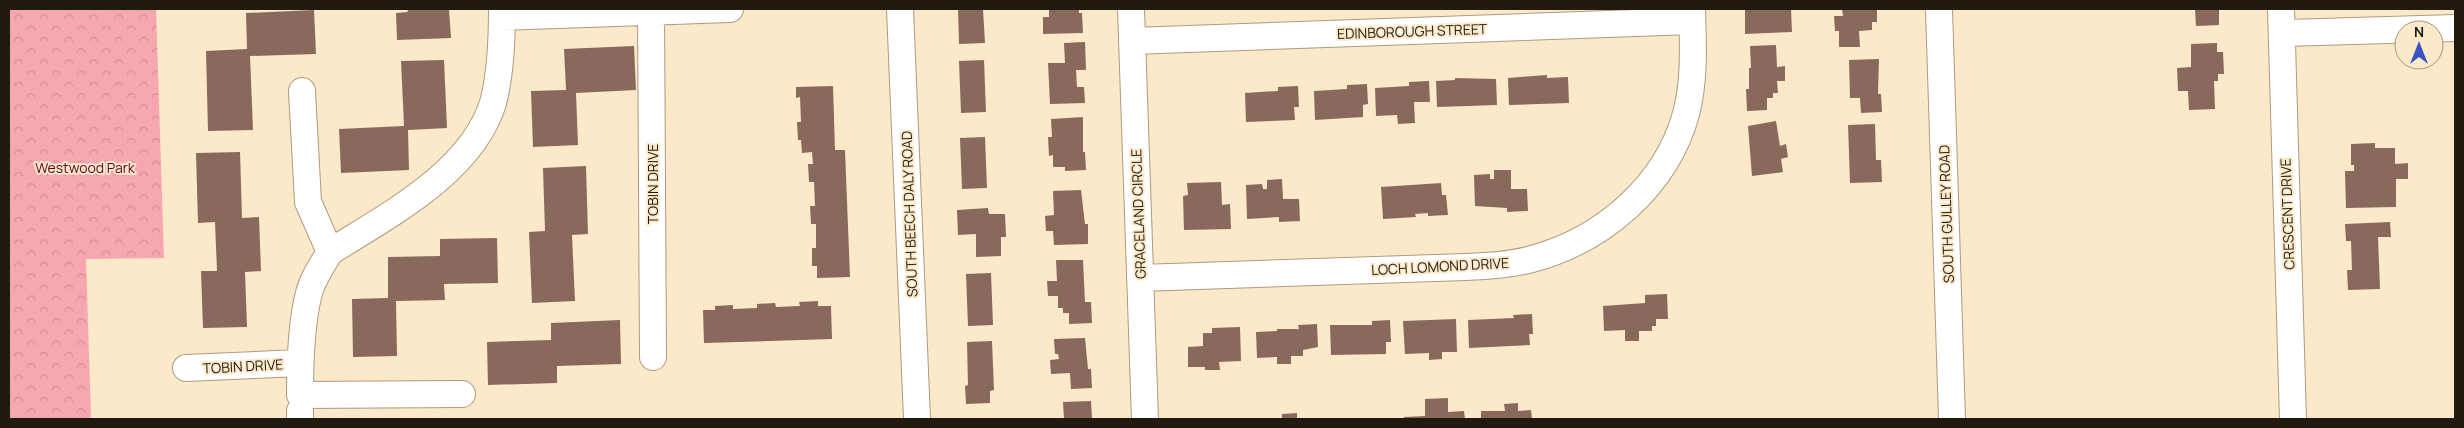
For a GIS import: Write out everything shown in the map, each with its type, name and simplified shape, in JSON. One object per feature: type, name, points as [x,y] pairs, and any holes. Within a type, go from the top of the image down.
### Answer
[{"type":"street","name":"TOBIN DRIVE","points":[[462,394],[300,395],[300,363],[309,294],[319,269],[330,252],[442,177],[463,156],[479,134],[492,105],[499,77],[502,13],[730,9]]},
{"type":"street","name":"SOUTH BEECH DALY ROAD","points":[[900,9],[917,419]]},
{"type":"street","name":"GRACELAND CIRCLE","points":[[1131,9],[1145,419]]},
{"type":"street","name":"SOUTH GULLEY ROAD","points":[[1939,9],[1952,419]]},
{"type":"street","name":"TOBIN DRIVE","points":[[651,10],[653,357]]},
{"type":"street","name":"EDINBOROUGH STREET","points":[[1132,41],[1692,15]]},
{"type":"street","name":"LOCH LOMOND DRIVE","points":[[1140,278],[1465,268],[1508,264],[1552,252],[1579,240],[1611,221],[1631,204],[1659,172],[1686,115],[1692,74],[1692,15]]},
{"type":"street","points":[[2282,21],[2455,28]]},
{"type":"street","name":"CRESCENT DRIVE","points":[[2282,21],[2292,419]]},
{"type":"street","points":[[302,91],[308,202],[330,252]]},
{"type":"street","name":"TOBIN DRIVE","points":[[186,368],[300,363]]},
{"type":"green space","name":"Westwood Park","points":[[9,9],[156,9],[164,258],[86,259],[91,419],[9,419]]},
{"type":"building","points":[[407,9],[449,9],[451,38],[397,40],[396,13],[408,12]]},
{"type":"building","points":[[958,9],[983,9],[985,43],[959,44]]},
{"type":"building","points":[[1049,9],[1079,9],[1079,13],[1082,13],[1083,33],[1043,34],[1043,17],[1049,17]]},
{"type":"building","points":[[1745,9],[1791,9],[1792,32],[1745,34]]},
{"type":"building","points":[[1842,9],[1877,9],[1877,22],[1872,22],[1872,30],[1859,31],[1860,47],[1839,47],[1839,31],[1835,31],[1834,16],[1843,16]]},
{"type":"building","points":[[2195,9],[2219,9],[2219,25],[2196,26]]},
{"type":"building","points":[[314,10],[316,54],[250,56],[253,130],[208,131],[206,51],[247,49],[246,13]]},
{"type":"building","points":[[1085,42],[1086,70],[1076,70],[1077,87],[1084,87],[1085,103],[1050,104],[1048,63],[1065,63],[1064,43]]},
{"type":"building","points":[[2217,43],[2217,52],[2223,52],[2224,74],[2218,74],[2218,81],[2214,81],[2215,109],[2189,110],[2188,91],[2178,91],[2177,68],[2191,67],[2191,44]]},
{"type":"building","points":[[1776,45],[1777,67],[1785,66],[1785,81],[1777,81],[1778,93],[1773,93],[1773,98],[1767,98],[1767,110],[1747,111],[1746,89],[1749,89],[1749,68],[1751,68],[1750,46]]},
{"type":"building","points":[[634,46],[636,90],[576,93],[578,145],[533,147],[531,91],[566,90],[564,49]]},
{"type":"building","points":[[1879,59],[1878,94],[1881,94],[1882,112],[1861,113],[1860,98],[1850,98],[1849,60]]},
{"type":"building","points":[[444,60],[447,128],[408,130],[409,170],[341,173],[339,129],[404,126],[401,61]]},
{"type":"building","points":[[984,60],[986,112],[961,113],[959,61]]},
{"type":"building","points":[[1547,75],[1547,78],[1568,77],[1569,103],[1509,105],[1508,78]]},
{"type":"building","points":[[1455,78],[1496,79],[1497,105],[1437,107],[1436,81],[1455,80]]},
{"type":"building","points":[[1429,81],[1430,102],[1414,102],[1415,123],[1398,124],[1397,115],[1376,116],[1375,88],[1409,86],[1409,82]]},
{"type":"building","points":[[1367,84],[1368,104],[1363,105],[1363,117],[1315,120],[1314,91],[1347,89],[1347,85]]},
{"type":"building","points":[[833,86],[835,150],[845,150],[850,277],[817,278],[817,266],[812,266],[812,248],[816,248],[816,224],[811,224],[810,206],[815,206],[814,182],[809,182],[808,164],[813,164],[812,152],[802,153],[801,140],[798,140],[797,122],[801,122],[800,97],[796,98],[796,87]]},
{"type":"building","points":[[1298,86],[1299,107],[1294,107],[1295,120],[1246,122],[1245,93],[1278,91],[1278,87]]},
{"type":"building","points":[[1083,117],[1083,152],[1085,152],[1086,170],[1065,171],[1065,167],[1053,167],[1053,155],[1049,156],[1048,137],[1052,137],[1051,119]]},
{"type":"building","points":[[1776,121],[1780,146],[1786,144],[1788,157],[1781,159],[1783,172],[1752,176],[1748,126]]},
{"type":"building","points":[[1875,124],[1876,160],[1881,160],[1882,182],[1850,183],[1848,125]]},
{"type":"building","points":[[985,137],[987,188],[962,189],[960,138]]},
{"type":"building","points":[[2375,143],[2375,148],[2395,148],[2395,164],[2408,163],[2408,179],[2396,179],[2396,207],[2346,208],[2345,171],[2354,171],[2354,165],[2351,165],[2351,144]]},
{"type":"building","points":[[240,152],[242,218],[259,217],[261,271],[245,272],[247,327],[203,328],[201,271],[217,271],[215,222],[198,223],[196,153]]},
{"type":"building","points":[[586,166],[588,234],[572,235],[575,301],[532,303],[529,232],[545,231],[543,168]]},
{"type":"building","points":[[1494,170],[1511,170],[1511,189],[1527,189],[1528,211],[1507,212],[1507,208],[1475,206],[1474,175],[1490,174],[1490,179],[1494,179]]},
{"type":"building","points":[[1282,179],[1283,199],[1299,199],[1300,221],[1279,222],[1279,217],[1247,219],[1246,185],[1262,184],[1263,189],[1267,189],[1267,180]]},
{"type":"building","points":[[1221,182],[1222,205],[1230,204],[1231,229],[1184,230],[1183,196],[1188,195],[1187,183]]},
{"type":"building","points":[[1441,183],[1442,195],[1446,195],[1448,215],[1428,216],[1428,213],[1415,214],[1416,217],[1383,219],[1381,187]]},
{"type":"building","points":[[1081,190],[1085,224],[1088,224],[1088,244],[1054,245],[1053,231],[1046,231],[1045,216],[1054,215],[1053,191]]},
{"type":"building","points":[[988,208],[989,214],[1005,214],[1006,237],[1001,237],[1001,256],[976,257],[976,234],[958,235],[957,210]]},
{"type":"building","points":[[2390,222],[2391,237],[2378,237],[2380,289],[2348,290],[2347,270],[2352,270],[2351,241],[2346,241],[2345,224]]},
{"type":"building","points":[[497,238],[498,283],[444,284],[445,300],[396,301],[397,356],[353,357],[352,299],[388,298],[388,257],[440,256],[440,239]]},
{"type":"building","points":[[1056,260],[1083,260],[1085,302],[1091,302],[1092,323],[1069,324],[1069,313],[1063,313],[1063,308],[1058,308],[1058,296],[1048,296],[1047,281],[1057,281]]},
{"type":"building","points":[[991,273],[993,325],[968,326],[966,274]]},
{"type":"building","points":[[1667,294],[1668,319],[1656,319],[1656,326],[1652,326],[1652,331],[1639,331],[1639,341],[1625,341],[1625,330],[1604,331],[1603,306],[1645,303],[1645,295]]},
{"type":"building","points":[[818,301],[818,306],[831,306],[832,339],[704,343],[703,310],[715,310],[715,306],[733,305],[733,309],[757,308],[757,304],[775,303],[776,307],[800,306],[799,302]]},
{"type":"building","points":[[1532,314],[1533,334],[1529,334],[1530,345],[1469,348],[1468,320],[1514,318],[1513,315]]},
{"type":"building","points":[[1456,319],[1457,352],[1442,352],[1442,359],[1429,360],[1429,353],[1405,354],[1403,321]]},
{"type":"building","points":[[620,320],[621,364],[557,366],[557,383],[488,385],[487,342],[551,340],[551,323]]},
{"type":"building","points":[[1390,320],[1391,342],[1386,342],[1386,354],[1331,355],[1330,325],[1372,325],[1372,321]]},
{"type":"building","points":[[1317,324],[1318,347],[1303,350],[1303,356],[1291,356],[1291,364],[1277,364],[1277,357],[1257,358],[1256,332],[1277,331],[1277,329],[1299,329],[1298,325]]},
{"type":"building","points":[[1240,327],[1241,361],[1219,362],[1220,370],[1205,370],[1205,367],[1188,367],[1188,347],[1203,346],[1203,333],[1212,333],[1212,328]]},
{"type":"building","points":[[1085,338],[1088,369],[1091,369],[1092,388],[1071,389],[1070,373],[1051,374],[1050,360],[1059,359],[1058,354],[1055,354],[1054,339]]},
{"type":"building","points":[[992,341],[994,390],[990,391],[990,403],[966,404],[965,386],[968,385],[967,342]]},
{"type":"building","points":[[1448,398],[1448,412],[1464,411],[1465,419],[1404,419],[1404,417],[1425,416],[1425,399]]},
{"type":"building","points":[[1091,401],[1092,419],[1064,419],[1063,402]]},
{"type":"building","points":[[1518,403],[1518,411],[1531,410],[1532,419],[1481,419],[1481,411],[1505,411],[1504,404]]},
{"type":"building","points":[[1297,413],[1297,419],[1282,419],[1282,414]]}]
